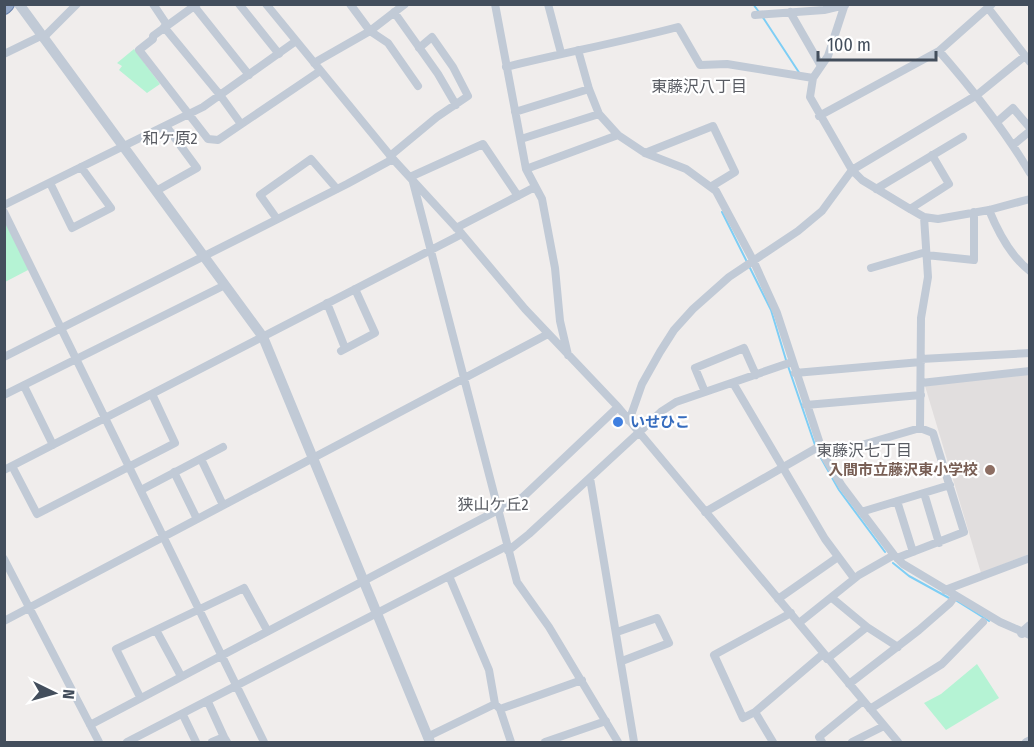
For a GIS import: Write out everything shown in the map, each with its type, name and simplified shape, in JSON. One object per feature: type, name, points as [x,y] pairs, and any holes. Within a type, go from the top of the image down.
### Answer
[{"type":"street","points":[[19,4],[263,337],[427,740],[497,707],[582,680]]},
{"type":"street","points":[[4,54],[42,37],[77,4]]},
{"type":"street","points":[[153,4],[165,26],[241,124]]},
{"type":"street","points":[[239,4],[279,54]]},
{"type":"street","points":[[266,4],[392,157],[548,334],[618,407],[898,742]]},
{"type":"street","points":[[350,4],[370,31],[388,43],[418,86]]},
{"type":"street","points":[[495,4],[526,170],[542,199],[545,210],[568,355]]},
{"type":"street","points":[[548,4],[561,53]]},
{"type":"street","points":[[249,75],[196,5],[165,26],[139,50],[208,139],[218,140],[320,71]]},
{"type":"street","points":[[314,63],[370,31],[403,5]]},
{"type":"street","points":[[755,15],[845,5],[828,56],[813,78],[810,97],[852,170],[862,180],[924,217],[938,219],[989,210],[1029,199]]},
{"type":"street","points":[[629,421],[642,384],[674,330],[693,309],[753,260],[798,231],[822,211],[852,170],[977,95],[1027,59],[990,6],[939,51],[819,116]]},
{"type":"street","points":[[394,12],[438,74],[456,105]]},
{"type":"street","points":[[790,12],[821,66]]},
{"type":"street","points":[[506,67],[678,27],[700,65],[727,64],[813,78]]},
{"type":"street","points":[[4,357],[337,189],[392,157],[437,117],[468,96],[453,67],[432,37],[418,48]]},
{"type":"street","points":[[4,205],[189,114],[296,41]]},
{"type":"street","points":[[578,50],[599,114],[618,135],[645,153],[686,169],[712,186],[753,260],[777,313],[824,456],[861,512],[903,564],[1000,622],[1027,631]]},
{"type":"street","points":[[939,51],[977,95],[1013,145],[1029,174]]},
{"type":"street","points":[[515,112],[589,89]]},
{"type":"street","points":[[996,122],[1013,108],[1029,129],[1013,145]]},
{"type":"street","points":[[521,139],[599,114]]},
{"type":"street","points":[[156,191],[197,168],[166,126]]},
{"type":"street","points":[[645,153],[713,126],[735,172],[712,186]]},
{"type":"street","points":[[526,170],[618,135]]},
{"type":"street","points":[[876,189],[963,137]]},
{"type":"street","points":[[411,178],[483,144],[518,195]]},
{"type":"street","points":[[910,209],[949,184],[932,155]]},
{"type":"street","points":[[277,219],[260,195],[311,159],[337,189]]},
{"type":"street","points":[[50,183],[72,228],[111,208],[81,167]]},
{"type":"street","points":[[411,178],[517,582],[549,627],[618,742]]},
{"type":"street","points":[[152,394],[175,443],[37,514],[8,468],[430,250],[518,195],[535,187]]},
{"type":"street","points":[[989,210],[1000,236],[1020,263],[1029,271]]},
{"type":"street","points":[[4,212],[264,742]]},
{"type":"street","points":[[871,268],[926,253],[974,260],[974,212]]},
{"type":"street","points":[[920,428],[921,318],[928,277],[924,217]]},
{"type":"street","points":[[4,395],[225,285]]},
{"type":"street","points":[[327,303],[343,349],[375,333],[355,289]]},
{"type":"street","points":[[4,621],[548,334]]},
{"type":"street","points":[[705,392],[695,368],[744,348],[756,375]]},
{"type":"street","points":[[795,373],[1029,353]]},
{"type":"street","points":[[128,742],[449,576],[508,548],[529,534],[662,411],[676,402],[792,362]]},
{"type":"street","points":[[921,383],[1029,371]]},
{"type":"street","points":[[732,383],[825,539],[854,578]]},
{"type":"street","points":[[24,386],[53,445]]},
{"type":"street","points":[[806,405],[921,396]]},
{"type":"street","points":[[90,725],[523,497],[618,407]]},
{"type":"street","points":[[799,623],[854,578],[896,557],[964,532],[933,433],[920,428],[824,456]]},
{"type":"street","points":[[705,512],[820,446]]},
{"type":"street","points":[[141,490],[223,447]]},
{"type":"street","points":[[201,459],[224,505]]},
{"type":"street","points":[[174,472],[197,519]]},
{"type":"street","points":[[590,478],[634,742]]},
{"type":"street","points":[[861,512],[950,485]]},
{"type":"street","points":[[924,493],[939,543]]},
{"type":"street","points":[[897,501],[913,552]]},
{"type":"street","points":[[778,599],[838,557]]},
{"type":"street","points":[[945,590],[1029,558]]},
{"type":"street","points":[[4,560],[99,742]]},
{"type":"street","points":[[449,576],[489,670],[497,707],[510,742]]},
{"type":"street","points":[[140,697],[116,649],[244,588],[267,630]]},
{"type":"street","points":[[849,684],[950,603],[955,596]]},
{"type":"street","points":[[832,598],[867,627],[897,647]]},
{"type":"street","points":[[791,614],[714,655],[743,718],[755,712],[867,627]]},
{"type":"street","points":[[617,632],[657,618],[669,643],[622,661]]},
{"type":"street","points":[[870,709],[942,664],[983,622]]},
{"type":"street","points":[[156,630],[181,676]]},
{"type":"street","points":[[822,742],[819,737],[863,701]]},
{"type":"street","points":[[208,702],[225,740],[212,742]]},
{"type":"street","points":[[755,712],[773,742]]},
{"type":"street","points":[[183,715],[196,742]]},
{"type":"street","points":[[544,742],[606,721]]},
{"type":"street","points":[[852,742],[884,726]]},
{"type":"shaded area","name":"入間市立藤沢東小学校","points":[[1029,373],[1029,554],[981,573],[925,386]]},
{"type":"green space","points":[[134,49],[160,84],[147,93],[119,70],[122,66],[117,63]]},
{"type":"green space","points":[[4,217],[30,269],[5,282],[4,282]]},
{"type":"green space","points":[[977,664],[999,698],[946,730],[924,703],[941,694]]},
{"type":"waterway","points":[[753,4],[759,12]]},
{"type":"waterway","points":[[762,16],[800,74]]},
{"type":"waterway","points":[[722,212],[771,310],[786,360]]},
{"type":"waterway","points":[[788,366],[815,445]]},
{"type":"waterway","points":[[817,451],[839,490],[885,552]]},
{"type":"waterway","points":[[893,563],[909,576],[949,598]]},
{"type":"waterway","points":[[957,601],[989,621]]},
{"type":"place","name":"いせひこ","points":[[618,422]]},
{"type":"place","name":"入間市立藤沢東小学校","points":[[990,470]]},
{"type":"district","name":"東藤沢八丁目","points":[[699,86]]},
{"type":"district","name":"和ケ原2","points":[[170,138]]},
{"type":"district","name":"東藤沢七丁目","points":[[864,450]]},
{"type":"district","name":"狭山ケ丘2","points":[[493,504]]}]
